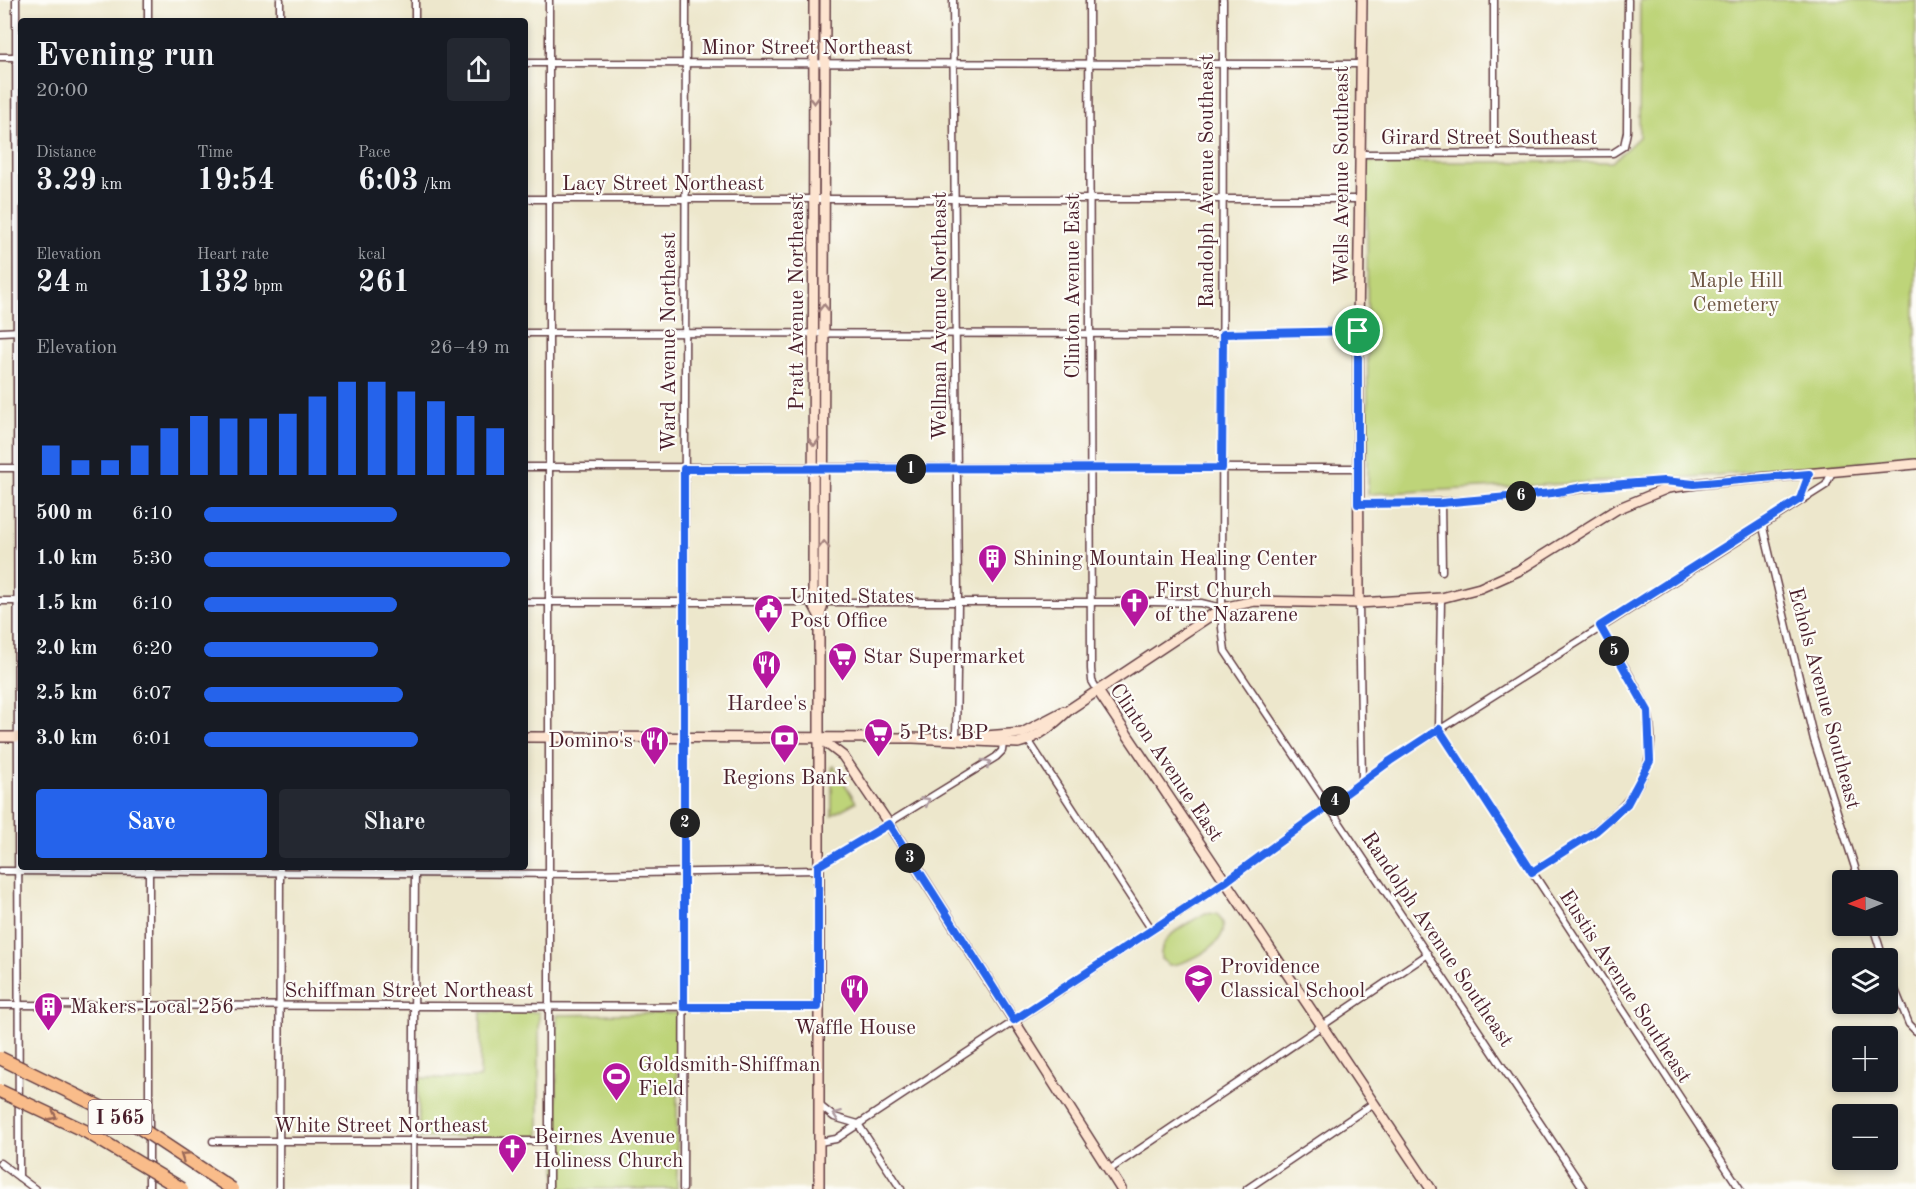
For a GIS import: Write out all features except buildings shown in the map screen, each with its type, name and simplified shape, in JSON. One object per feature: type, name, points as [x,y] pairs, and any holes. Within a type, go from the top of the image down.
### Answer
[{"type":"highway","name":"I 565","points":[[0,1058],[131,1122],[232,1189]]},
{"type":"highway","name":"I 565","points":[[0,1090],[87,1132],[182,1189]]},
{"type":"main road","name":"Pratt Avenue Northeast","points":[[814,0],[813,64],[824,332],[824,603]]},
{"type":"main road","name":"Pratt Avenue Northeast","points":[[813,604],[813,332],[825,64],[825,0]]},
{"type":"main road","name":"Wells Avenue Southeast","points":[[1359,603],[1358,331],[1362,0]]},
{"type":"main road","points":[[528,737],[818,737],[956,739],[1003,743],[1028,741],[1071,709],[1222,608],[1255,601],[1359,603],[1441,598],[1480,588],[1518,571],[1617,509],[1668,488],[1916,464]]},
{"type":"main road","points":[[819,1189],[819,615],[824,603]]},
{"type":"main road","points":[[813,604],[819,615]]},
{"type":"main road","name":"Clinton Avenue East","points":[[1098,691],[1431,1189]]},
{"type":"main road","points":[[956,739],[974,735],[1022,733],[1053,715],[1071,709]]},
{"type":"main road","points":[[0,737],[18,737]]},
{"type":"main road","points":[[818,737],[843,756],[889,824],[1121,1189]]},
{"type":"street","points":[[16,0],[18,38]]},
{"type":"street","points":[[148,0],[148,18]]},
{"type":"street","points":[[280,0],[280,18]]},
{"type":"street","points":[[415,0],[415,18]]},
{"type":"street","points":[[549,0],[549,1189]]},
{"type":"street","name":"Ward Avenue Northeast","points":[[682,1189],[685,872],[686,0]]},
{"type":"street","name":"Wellman Avenue Northeast","points":[[953,0],[958,603],[956,739]]},
{"type":"street","name":"Clinton Avenue East","points":[[1089,0],[1090,602],[1091,669],[1098,691]]},
{"type":"street","name":"Randolph Avenue Southeast","points":[[1223,0],[1222,608],[1226,651],[1584,1189]]},
{"type":"street","points":[[1494,0],[1494,154]]},
{"type":"street","name":"Girard Street Southeast","points":[[1359,154],[1613,153],[1624,146],[1627,132],[1628,0]]},
{"type":"street","points":[[0,57],[18,57]]},
{"type":"street","name":"Minor Street Northeast","points":[[528,63],[1360,64]]},
{"type":"street","name":"Lacy Street Northeast","points":[[528,199],[1359,200]]},
{"type":"street","points":[[0,332],[18,331]]},
{"type":"street","points":[[528,333],[1223,334],[1358,331]]},
{"type":"street","points":[[528,467],[684,469],[1358,468]]},
{"type":"street","points":[[0,468],[18,468]]},
{"type":"street","points":[[819,1142],[836,1139],[1225,882],[1439,729],[1800,499],[1826,485],[1832,472]]},
{"type":"street","points":[[1800,499],[1809,474]]},
{"type":"street","points":[[1358,504],[1441,503],[1552,493],[1583,487],[1664,481],[1694,484]]},
{"type":"street","points":[[1441,503],[1442,571]]},
{"type":"street","name":"Echols Avenue Southeast","points":[[1762,523],[1814,740],[1855,870]]},
{"type":"street","points":[[1439,729],[1441,598]]},
{"type":"street","points":[[0,601],[18,601]]},
{"type":"street","points":[[528,602],[813,604],[1153,602],[1201,603],[1222,608]]},
{"type":"street","name":"Wells Avenue Southeast","points":[[1359,603],[1362,782]]},
{"type":"street","points":[[1532,872],[1596,831],[1627,804],[1650,761],[1648,711],[1600,626]]},
{"type":"street","name":"Eustis Avenue Southeast","points":[[1439,729],[1740,1189]]},
{"type":"street","points":[[1028,741],[1152,930]]},
{"type":"street","points":[[413,1189],[415,870],[549,873],[818,868],[996,758],[1002,751],[1003,743]]},
{"type":"street","points":[[18,782],[16,871],[19,1177]]},
{"type":"street","points":[[0,871],[82,870]]},
{"type":"street","points":[[148,870],[149,1189]]},
{"type":"street","points":[[279,1189],[280,870]]},
{"type":"street","points":[[1109,1170],[1428,954]]},
{"type":"street","points":[[1898,998],[1908,1024],[1916,1031]]},
{"type":"street","name":"Schiffman Street Northeast","points":[[0,1005],[818,1007]]},
{"type":"street","points":[[1246,1189],[1374,1103]]},
{"type":"street","points":[[819,1104],[834,1117],[858,1124],[901,1189]]},
{"type":"street","name":"White Street Northeast","points":[[213,1141],[549,1141]]},
{"type":"street","points":[[0,1163],[36,1189]]},
{"type":"green space","name":"Maple Hill Cemetery","points":[[1640,0],[1916,0],[1916,458],[1691,477],[1368,494],[1367,162],[1612,162],[1639,137]]},
{"type":"green space","points":[[834,766],[856,802],[832,815],[832,768]]},
{"type":"green space","points":[[1205,913],[1217,914],[1223,923],[1223,932],[1218,940],[1200,955],[1178,964],[1169,965],[1161,959],[1161,951],[1169,937],[1182,926]]},
{"type":"green space","points":[[481,1012],[539,1012],[539,1137],[419,1138],[418,1078],[480,1078]]},
{"type":"green space","name":"Goldsmith-Shiffman Field","points":[[677,1013],[677,1189],[556,1189],[557,1015]]},
{"type":"place","name":"Shining Mountain Healing Center","points":[[992,584]]},
{"type":"place","name":"First Church of the Nazarene","points":[[1134,628]]},
{"type":"place","name":"United States Post Office","points":[[769,634]]},
{"type":"place","name":"Star Supermarket","points":[[842,682]]},
{"type":"place","name":"Hardee's","points":[[767,690]]},
{"type":"place","name":"5 Pts. BP","points":[[878,758]]},
{"type":"place","name":"Regions Bank","points":[[785,764]]},
{"type":"place","name":"Domino's","points":[[654,766]]},
{"type":"place","name":"Providence Classical School","points":[[1199,1004]]},
{"type":"place","name":"Waffle House","points":[[855,1014]]},
{"type":"place","name":"Makers Local 256","points":[[49,1032]]},
{"type":"place","name":"Goldsmith-Shiffman Field","points":[[617,1102]]},
{"type":"place","name":"Beirnes Avenue Holiness Church","points":[[513,1174]]},
{"type":"route","points":[[1358,331],[1358,504],[1441,503],[1552,493],[1583,487],[1664,481],[1694,484],[1809,474],[1800,499],[1600,626],[1648,711],[1651,736],[1650,761],[1627,804],[1596,831],[1532,872],[1439,729],[1390,761],[1225,882],[1014,1020],[889,824],[818,866],[818,1007],[684,1007],[684,469],[1222,468],[1223,334],[1358,331]]}]
